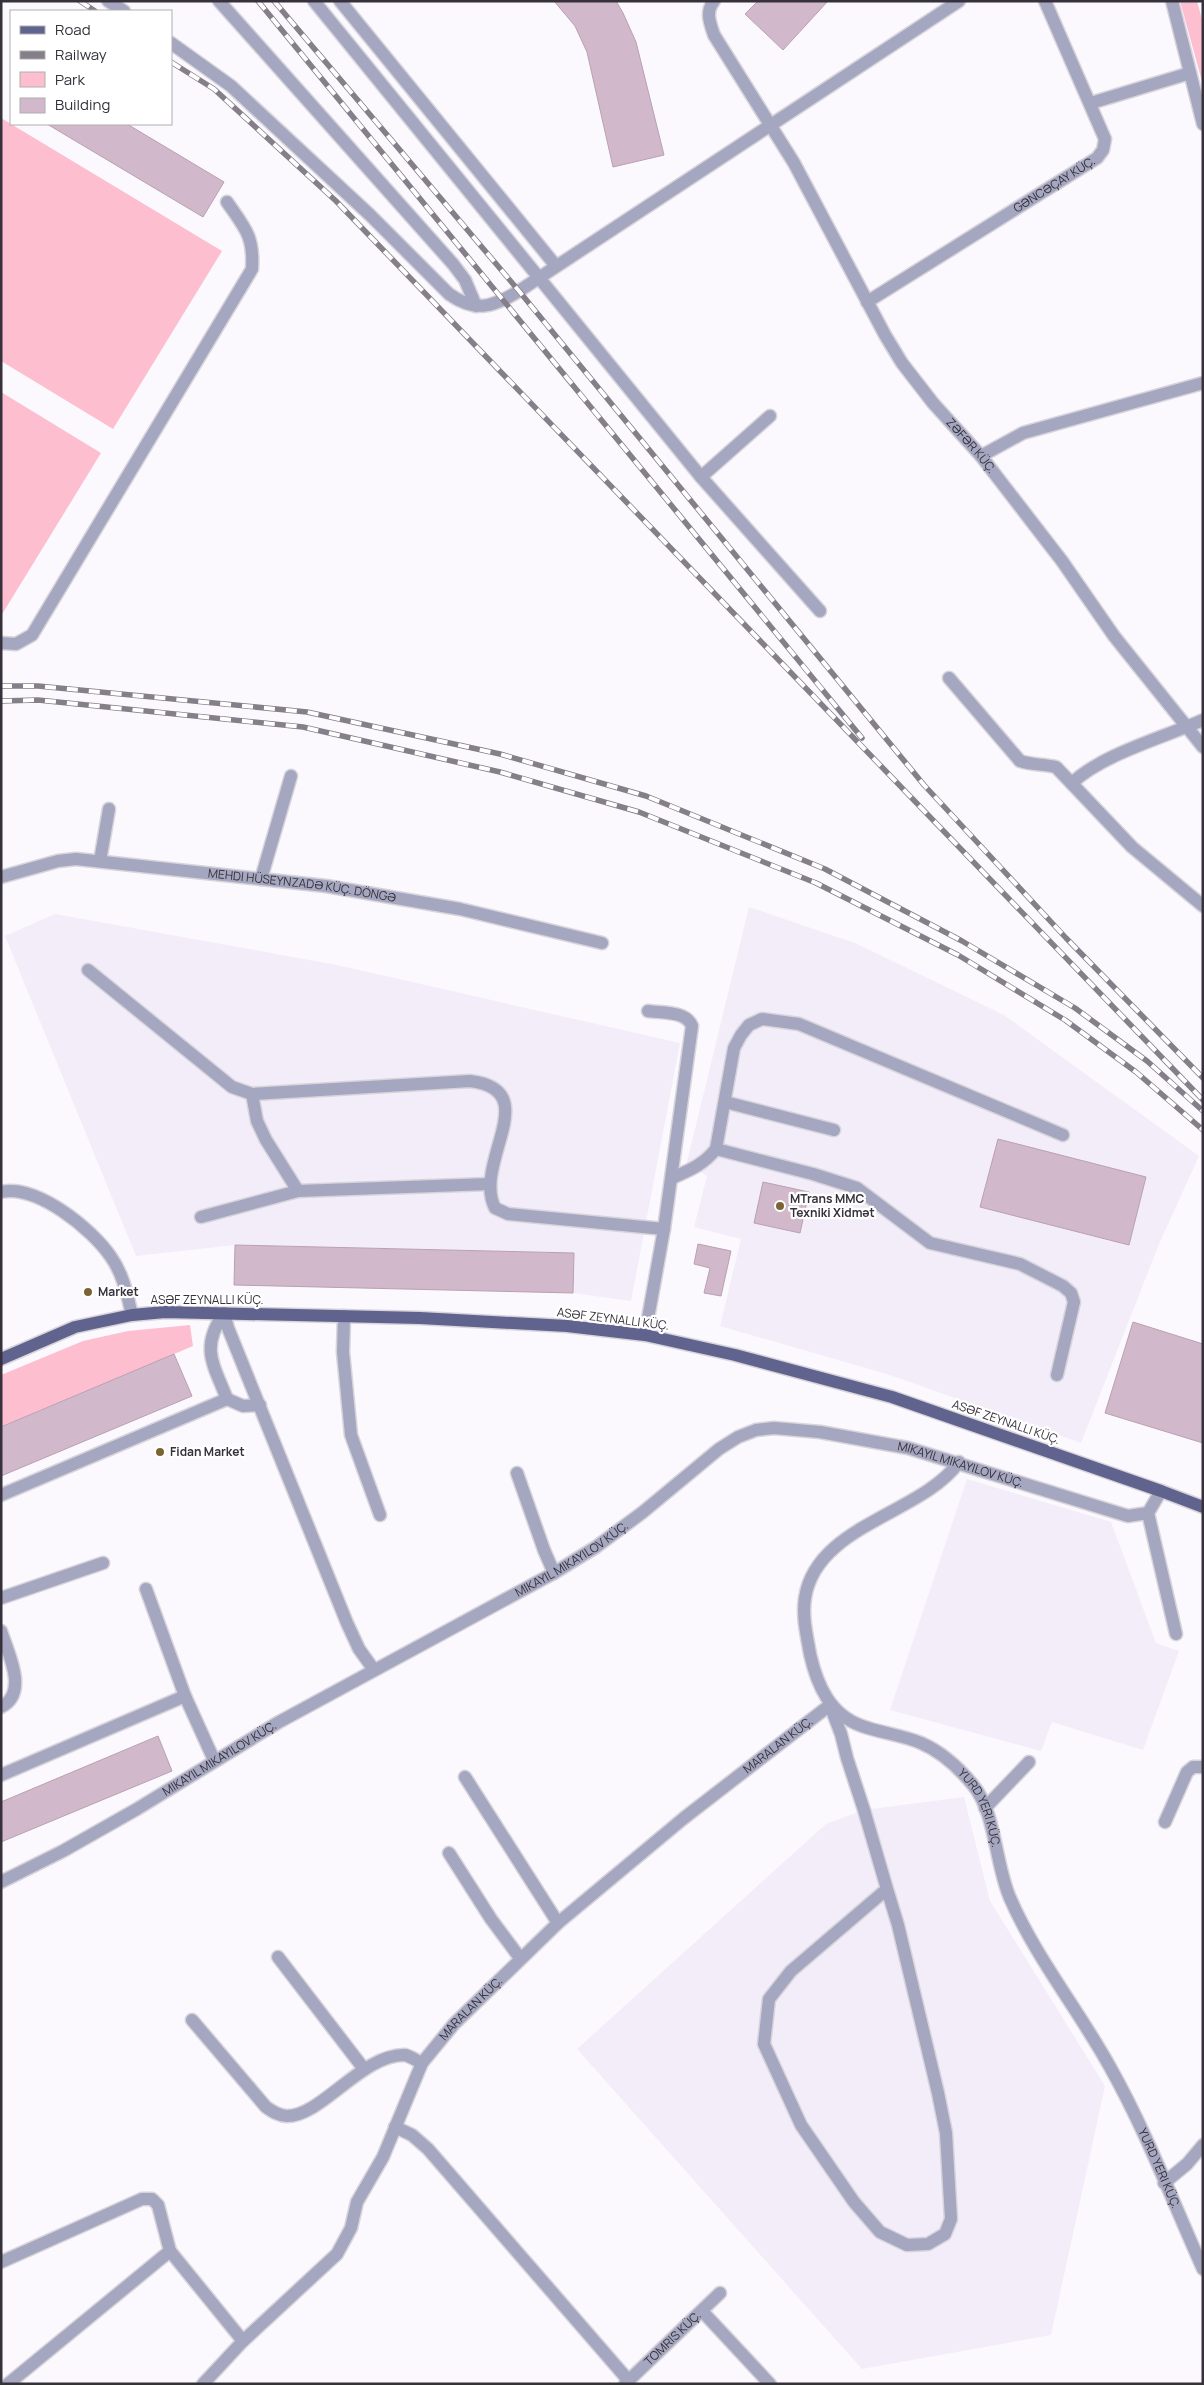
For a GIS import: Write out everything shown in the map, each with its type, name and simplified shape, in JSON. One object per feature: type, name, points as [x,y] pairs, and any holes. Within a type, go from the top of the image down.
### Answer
[{"type":"main road","points":[[1,1359],[75,1327],[132,1315],[164,1312],[420,1318],[557,1326],[645,1335],[735,1355],[892,1398],[1162,1491],[1203,1507]]},
{"type":"street","points":[[108,1],[122,10]]},
{"type":"street","points":[[219,1],[453,264],[465,280],[476,306]]},
{"type":"street","points":[[314,1],[701,477],[820,611]]},
{"type":"street","points":[[340,1],[556,266]]},
{"type":"street","name":"ZƏFƏR KÜÇ.","points":[[714,1],[710,7],[709,20],[714,35],[772,124],[812,194],[867,302],[902,363],[933,403],[981,456],[1062,561],[1114,636],[1203,747]]},
{"type":"street","points":[[172,44],[231,86],[370,215],[450,294],[463,304],[488,306],[539,279],[959,1]]},
{"type":"street","name":"GƏNCƏÇAY KÜÇ.","points":[[867,302],[1097,158],[1103,150],[1105,139],[1091,103],[1045,1]]},
{"type":"street","points":[[1172,1],[1203,124]]},
{"type":"street","points":[[1091,103],[1190,73]]},
{"type":"street","points":[[1,643],[16,644],[32,635],[252,269],[254,249],[247,230],[227,202]]},
{"type":"street","points":[[981,456],[1023,433],[1203,383]]},
{"type":"street","points":[[701,477],[770,416]]},
{"type":"street","points":[[949,678],[1020,761],[1030,765],[1042,764],[1056,767],[1132,847],[1203,906]]},
{"type":"street","points":[[1072,783],[1082,773],[1100,763],[1203,720]]},
{"type":"street","points":[[261,879],[290,776]]},
{"type":"street","points":[[100,861],[110,809]]},
{"type":"street","name":"MEHDI HÜSEYNZADƏ KÜÇ. DÖNGƏ","points":[[1,877],[58,860],[76,859],[326,886],[460,909],[602,944]]},
{"type":"street","points":[[88,970],[232,1086],[252,1094],[470,1081],[488,1083],[497,1090],[504,1100],[507,1114],[489,1174],[489,1197],[495,1208],[508,1214],[664,1229]]},
{"type":"street","points":[[645,1335],[672,1178],[692,1026],[690,1020],[684,1016],[648,1011]]},
{"type":"street","points":[[672,1178],[697,1168],[707,1161],[716,1149],[734,1048],[749,1025],[762,1019],[799,1024],[1063,1135]]},
{"type":"street","points":[[252,1094],[257,1121],[266,1140],[298,1191]]},
{"type":"street","points":[[725,1102],[834,1130]]},
{"type":"street","points":[[716,1149],[857,1188],[930,1243],[1020,1264],[1063,1286],[1071,1293],[1074,1302],[1057,1375]]},
{"type":"street","points":[[201,1216],[298,1191],[489,1184]]},
{"type":"street","points":[[1,1192],[26,1194],[47,1201],[74,1220],[96,1240],[110,1255],[119,1271],[126,1289],[132,1315]]},
{"type":"street","points":[[224,1313],[214,1328],[210,1340],[212,1361],[226,1399]]},
{"type":"street","points":[[224,1313],[228,1328],[347,1623],[359,1649],[374,1670]]},
{"type":"street","points":[[344,1316],[343,1352],[352,1435],[380,1515]]},
{"type":"street","points":[[1,1495],[226,1399],[243,1406],[260,1405]]},
{"type":"street","points":[[1,1882],[64,1851],[137,1809],[214,1760],[374,1670],[554,1573],[612,1536],[719,1449],[738,1437],[756,1430],[774,1428],[820,1432],[908,1448],[959,1462],[1128,1516],[1148,1513]]},
{"type":"street","name":"YURD YERI KÜÇ.","points":[[959,1462],[949,1476],[937,1486],[863,1526],[829,1554],[810,1578],[804,1599],[804,1626],[812,1664],[820,1688],[830,1705],[847,1719],[862,1726],[910,1738],[942,1754],[975,1788],[985,1808],[1009,1896],[1030,1939],[1110,2066],[1203,2269]]},
{"type":"street","points":[[516,1473],[554,1573]]},
{"type":"street","points":[[1162,1491],[1148,1513],[1176,1634]]},
{"type":"street","points":[[1,1598],[103,1563]]},
{"type":"street","points":[[146,1589],[185,1696],[214,1760]]},
{"type":"street","points":[[1,1631],[13,1668],[16,1686],[14,1696],[8,1704],[1,1707]]},
{"type":"street","points":[[1,1775],[185,1696]]},
{"type":"street","points":[[830,1705],[841,1734],[887,1889],[938,2093],[946,2133],[951,2219],[944,2234],[928,2244],[907,2245],[880,2232],[854,2202],[801,2125],[764,2044],[769,1999],[774,1992],[791,1971],[887,1889]]},
{"type":"street","name":"MARALAN KÜÇ.","points":[[203,2384],[243,2342],[337,2254],[345,2243],[352,2228],[357,2202],[383,2157],[422,2063],[454,2024],[558,1922],[684,1818],[830,1705]]},
{"type":"street","points":[[985,1808],[1029,1762]]},
{"type":"street","points":[[1165,1822],[1187,1772],[1193,1767],[1203,1767]]},
{"type":"street","points":[[465,1777],[558,1922]]},
{"type":"street","points":[[450,1853],[491,1919],[520,1958]]},
{"type":"street","points":[[278,1957],[364,2069]]},
{"type":"street","points":[[192,2020],[266,2108],[287,2116],[299,2114],[318,2104],[364,2069],[391,2058],[406,2055],[422,2063]]},
{"type":"street","points":[[395,2127],[412,2135],[428,2149],[627,2382]]},
{"type":"street","points":[[1164,2183],[1187,2164],[1203,2145]]},
{"type":"street","points":[[1,2262],[142,2199],[152,2200],[158,2206],[170,2251],[243,2342]]},
{"type":"street","points":[[8,2384],[170,2251]]},
{"type":"street","name":"TOMRIS KÜÇ.","points":[[627,2382],[720,2293]]},
{"type":"street","points":[[702,2311],[770,2384]]},
{"type":"shaded area","points":[[749,907],[855,943],[1004,1015],[1199,1156],[1159,1244],[1081,1443],[890,1375],[720,1326],[741,1239],[694,1227],[707,1176],[687,1162]]},
{"type":"shaded area","points":[[55,914],[337,965],[680,1043],[631,1301],[573,1293],[573,1253],[235,1245],[136,1256],[5,936]]},
{"type":"shaded area","points":[[967,1479],[1111,1522],[1156,1643],[1179,1651],[1143,1750],[1052,1722],[1041,1751],[890,1710]]},
{"type":"shaded area","points":[[964,1797],[990,1901],[1105,2086],[1051,2335],[862,2369],[577,2049],[826,1824],[864,1810]]},
{"type":"green space","points":[[1180,1],[1197,1],[1203,23],[1203,85]]},
{"type":"green space","points":[[1,118],[222,251],[113,429],[1,361]]},
{"type":"green space","points":[[1,392],[101,453],[1,616]]},
{"type":"green space","points":[[190,1325],[193,1346],[1,1427],[1,1375],[83,1341],[128,1331]]},
{"type":"building","points":[[554,1],[616,1],[636,42],[664,155],[613,167],[587,52],[575,26]]},
{"type":"building","points":[[758,1],[828,1],[783,50],[745,14]]},
{"type":"building","points":[[49,125],[129,125],[224,182],[203,217]]},
{"type":"building","points":[[998,1139],[1146,1177],[1129,1245],[980,1207]]},
{"type":"building","points":[[763,1182],[809,1192],[800,1233],[754,1223]]},
{"type":"building","points":[[698,1244],[731,1251],[721,1296],[704,1293],[710,1268],[694,1264]]},
{"type":"building","points":[[235,1245],[574,1253],[573,1293],[234,1285]]},
{"type":"building","points":[[1133,1322],[1203,1344],[1203,1443],[1105,1413]]},
{"type":"building","points":[[174,1354],[192,1396],[1,1476],[1,1427]]},
{"type":"building","points":[[158,1736],[172,1771],[1,1842],[1,1802]]},
{"type":"railway","points":[[80,1],[94,10]]},
{"type":"railway","points":[[258,1],[862,738]]},
{"type":"railway","points":[[274,1],[519,291],[924,785],[1066,938],[1203,1078]]},
{"type":"railway","points":[[172,63],[214,89],[336,201],[1203,1100]]},
{"type":"railway","points":[[1,686],[38,686],[307,712],[500,754],[646,796],[825,869],[962,941],[1075,1008],[1147,1061],[1203,1111]]},
{"type":"railway","points":[[1,701],[38,700],[303,727],[500,772],[639,812],[816,883],[958,955],[1065,1020],[1136,1072],[1203,1130]]},
{"type":"place","name":"MTrans MMC Texniki Xidmət","points":[[780,1206]]},
{"type":"place","name":"Market","points":[[88,1292]]},
{"type":"place","name":"Fidan Market","points":[[160,1452]]}]
